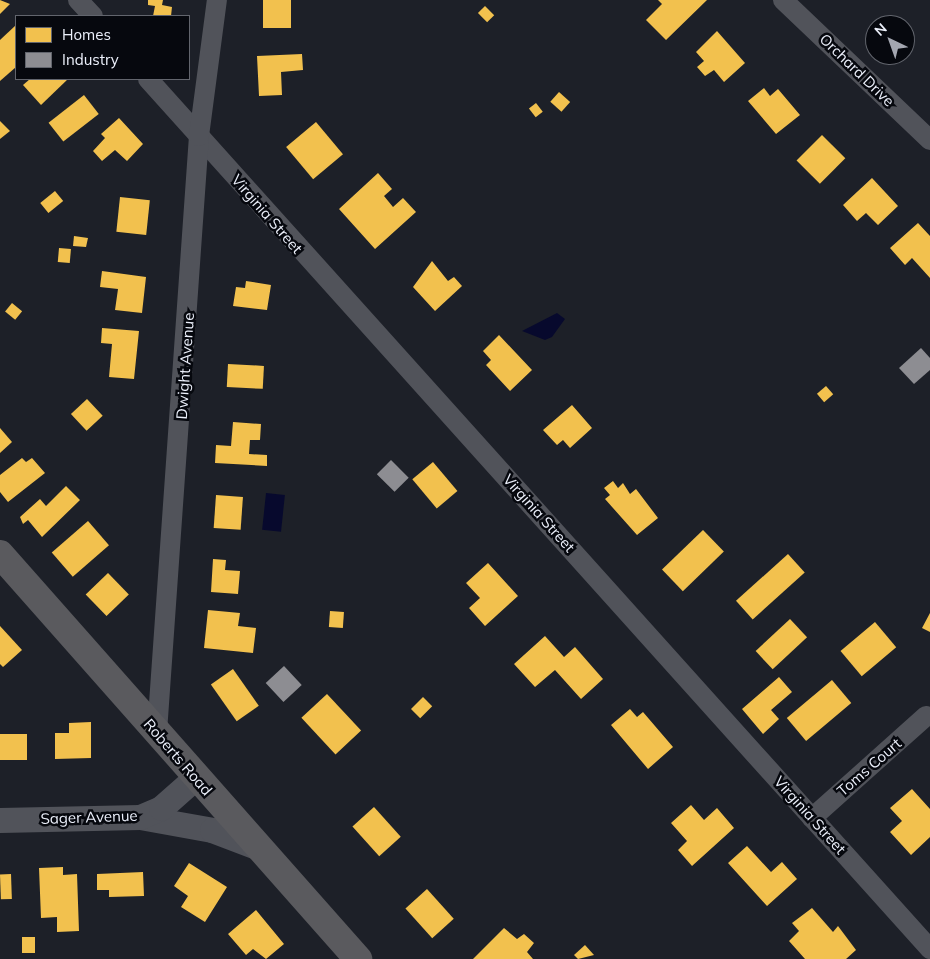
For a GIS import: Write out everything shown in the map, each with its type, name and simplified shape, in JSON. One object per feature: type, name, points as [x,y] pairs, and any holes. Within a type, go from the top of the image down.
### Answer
[{"type":"main road","name":"Roberts Road","points":[[0,554],[157,732],[195,778],[358,959]]},
{"type":"street","points":[[78,0],[91,15]]},
{"type":"street","name":"Dwight Avenue","points":[[157,732],[199,136],[217,0]]},
{"type":"street","name":"Orchard Drive","points":[[784,0],[930,140]]},
{"type":"street","name":"Virginia Street","points":[[149,80],[930,949]]},
{"type":"street","name":"Toms Court","points":[[812,818],[926,716]]},
{"type":"street","name":"Sager Avenue","points":[[0,820],[140,817],[161,808],[195,778]]},
{"type":"street","points":[[140,817],[212,830],[259,848]]},
{"type":"water","points":[[557,313],[565,319],[552,337],[545,340],[522,331]]},
{"type":"water","points":[[266,493],[285,495],[281,532],[262,530]]},
{"type":"building: Homes","points":[[0,0],[10,4],[0,14]]},
{"type":"building: Homes","points":[[148,0],[163,0],[162,5],[172,7],[171,15],[153,15],[155,6],[148,5]]},
{"type":"building: Homes","points":[[263,0],[291,0],[291,28],[263,28]]},
{"type":"building: Homes","points":[[658,0],[707,0],[666,40],[646,20],[662,4]]},
{"type":"building: Homes","points":[[485,6],[494,15],[487,22],[478,13]]},
{"type":"building: Homes","points":[[15,26],[15,68],[0,81],[0,40]]},
{"type":"building: Homes","points":[[717,31],[745,63],[724,82],[714,70],[705,76],[697,67],[704,61],[696,52]]},
{"type":"building: Homes","points":[[302,54],[303,70],[281,72],[282,95],[259,96],[257,56]]},
{"type":"building: Homes","points":[[29,80],[67,80],[41,105],[23,85]]},
{"type":"building: Homes","points":[[764,88],[770,96],[778,89],[800,115],[776,134],[748,101]]},
{"type":"building: Homes","points":[[559,92],[570,102],[561,112],[550,102]]},
{"type":"building: Homes","points":[[84,95],[99,114],[63,142],[49,123]]},
{"type":"building: Homes","points":[[536,103],[543,112],[536,117],[529,109]]},
{"type":"building: Homes","points":[[119,118],[143,144],[127,161],[115,150],[102,161],[93,151],[105,138],[101,134]]},
{"type":"building: Homes","points":[[0,121],[10,131],[0,139]]},
{"type":"building: Homes","points":[[316,122],[343,154],[313,179],[286,147]]},
{"type":"building: Homes","points":[[822,135],[845,158],[820,184],[797,160]]},
{"type":"building: Homes","points":[[378,173],[392,189],[384,196],[393,207],[403,198],[416,212],[375,249],[339,209]]},
{"type":"building: Homes","points":[[872,178],[898,206],[878,225],[866,213],[857,221],[843,205]]},
{"type":"building: Homes","points":[[55,191],[63,201],[48,213],[40,203]]},
{"type":"building: Homes","points":[[120,197],[150,200],[146,235],[116,232]]},
{"type":"building: Homes","points":[[918,223],[930,236],[930,278],[912,258],[905,265],[890,248]]},
{"type":"building: Homes","points":[[74,236],[88,238],[86,247],[73,246]]},
{"type":"building: Homes","points":[[59,248],[71,249],[70,263],[58,262]]},
{"type":"building: Homes","points":[[432,261],[448,281],[454,277],[462,286],[435,311],[413,287]]},
{"type":"building: Homes","points":[[102,271],[146,277],[142,313],[115,310],[118,289],[100,287]]},
{"type":"building: Homes","points":[[246,281],[271,285],[267,310],[233,306],[236,287],[245,288]]},
{"type":"building: Homes","points":[[12,303],[22,311],[15,320],[5,312]]},
{"type":"building: Homes","points":[[102,328],[139,331],[134,379],[109,377],[112,344],[101,343]]},
{"type":"building: Homes","points":[[499,335],[532,370],[510,391],[486,365],[491,360],[483,351]]},
{"type":"building: Homes","points":[[228,364],[264,366],[263,389],[227,387]]},
{"type":"building: Homes","points":[[826,386],[833,394],[824,402],[817,394]]},
{"type":"building: Homes","points":[[87,399],[103,416],[87,431],[71,414]]},
{"type":"building: Homes","points":[[572,405],[592,428],[570,448],[563,440],[557,445],[543,430]]},
{"type":"building: Homes","points":[[233,422],[261,424],[260,440],[250,440],[249,454],[267,455],[267,466],[215,463],[216,445],[231,446]]},
{"type":"building: Homes","points":[[0,428],[12,442],[0,453]]},
{"type":"building: Homes","points":[[22,458],[26,462],[32,458],[45,473],[8,502],[0,492],[0,475]]},
{"type":"building: Homes","points":[[433,462],[457,491],[437,508],[412,479]]},
{"type":"building: Homes","points":[[613,481],[618,488],[623,483],[630,494],[636,489],[658,518],[637,535],[605,499],[610,495],[604,488]]},
{"type":"building: Homes","points":[[66,486],[80,500],[42,537],[28,520],[23,524],[20,517],[40,499],[46,506]]},
{"type":"building: Homes","points":[[216,495],[243,497],[241,530],[214,528]]},
{"type":"building: Homes","points":[[88,521],[109,545],[73,577],[52,552]]},
{"type":"building: Homes","points":[[703,530],[724,552],[683,591],[662,570]]},
{"type":"building: Homes","points":[[788,554],[805,573],[753,619],[736,601]]},
{"type":"building: Homes","points":[[213,559],[226,560],[225,570],[240,571],[238,594],[211,592]]},
{"type":"building: Homes","points":[[488,563],[518,596],[485,626],[469,608],[480,598],[466,583]]},
{"type":"building: Homes","points":[[108,573],[129,595],[107,616],[86,595]]},
{"type":"building: Homes","points":[[208,610],[240,613],[238,626],[256,628],[253,653],[204,648]]},
{"type":"building: Homes","points":[[330,611],[344,612],[343,628],[329,627]]},
{"type":"building: Homes","points":[[930,613],[930,632],[922,628]]},
{"type":"building: Homes","points":[[790,619],[807,637],[773,669],[756,651]]},
{"type":"building: Homes","points":[[875,622],[896,647],[862,676],[841,651]]},
{"type":"building: Homes","points":[[0,626],[22,650],[3,667],[0,664]]},
{"type":"building: Homes","points":[[545,636],[564,657],[575,647],[603,679],[581,699],[555,670],[535,687],[514,664]]},
{"type":"building: Homes","points":[[233,669],[259,706],[237,721],[211,684]]},
{"type":"building: Homes","points":[[779,677],[792,692],[771,710],[779,719],[763,734],[742,709]]},
{"type":"building: Homes","points":[[832,680],[851,703],[806,741],[787,718]]},
{"type":"building: Homes","points":[[327,694],[361,731],[336,754],[301,718]]},
{"type":"building: Homes","points":[[423,697],[432,706],[420,718],[411,709]]},
{"type":"building: Homes","points":[[630,709],[637,717],[643,712],[673,747],[648,769],[611,725]]},
{"type":"building: Homes","points":[[91,722],[91,758],[55,759],[55,733],[69,733],[69,723]]},
{"type":"building: Homes","points":[[0,734],[27,734],[27,760],[0,760]]},
{"type":"building: Homes","points":[[912,789],[930,809],[930,837],[911,855],[890,832],[902,821],[890,808]]},
{"type":"building: Homes","points":[[691,805],[704,820],[717,808],[734,828],[692,866],[678,850],[687,841],[671,823]]},
{"type":"building: Homes","points":[[374,807],[401,837],[379,856],[352,826]]},
{"type":"building: Homes","points":[[747,846],[771,872],[782,862],[797,879],[767,906],[728,863]]},
{"type":"building: Homes","points":[[189,863],[227,887],[205,922],[181,907],[188,896],[174,886]]},
{"type":"building: Homes","points":[[63,867],[63,875],[77,874],[79,931],[57,932],[57,917],[41,918],[39,868]]},
{"type":"building: Homes","points":[[143,872],[144,896],[109,897],[109,890],[97,890],[97,874]]},
{"type":"building: Homes","points":[[0,874],[11,874],[12,899],[1,899]]},
{"type":"building: Homes","points":[[427,889],[454,919],[432,938],[405,908]]},
{"type":"building: Homes","points":[[812,908],[833,932],[838,926],[856,950],[846,959],[805,959],[789,941],[799,931],[792,923]]},
{"type":"building: Homes","points":[[256,910],[284,944],[266,959],[253,949],[246,955],[228,934]]},
{"type":"building: Homes","points":[[504,928],[517,939],[524,934],[534,943],[527,952],[533,959],[473,959]]},
{"type":"building: Homes","points":[[22,937],[35,937],[35,953],[22,953]]},
{"type":"building: Homes","points":[[585,945],[594,955],[578,959],[574,955]]},
{"type":"building: Industry","points":[[921,348],[930,358],[930,370],[914,384],[899,368]]},
{"type":"building: Industry","points":[[391,460],[409,478],[395,492],[377,474]]},
{"type":"building: Industry","points":[[284,666],[302,685],[283,702],[266,683]]}]
